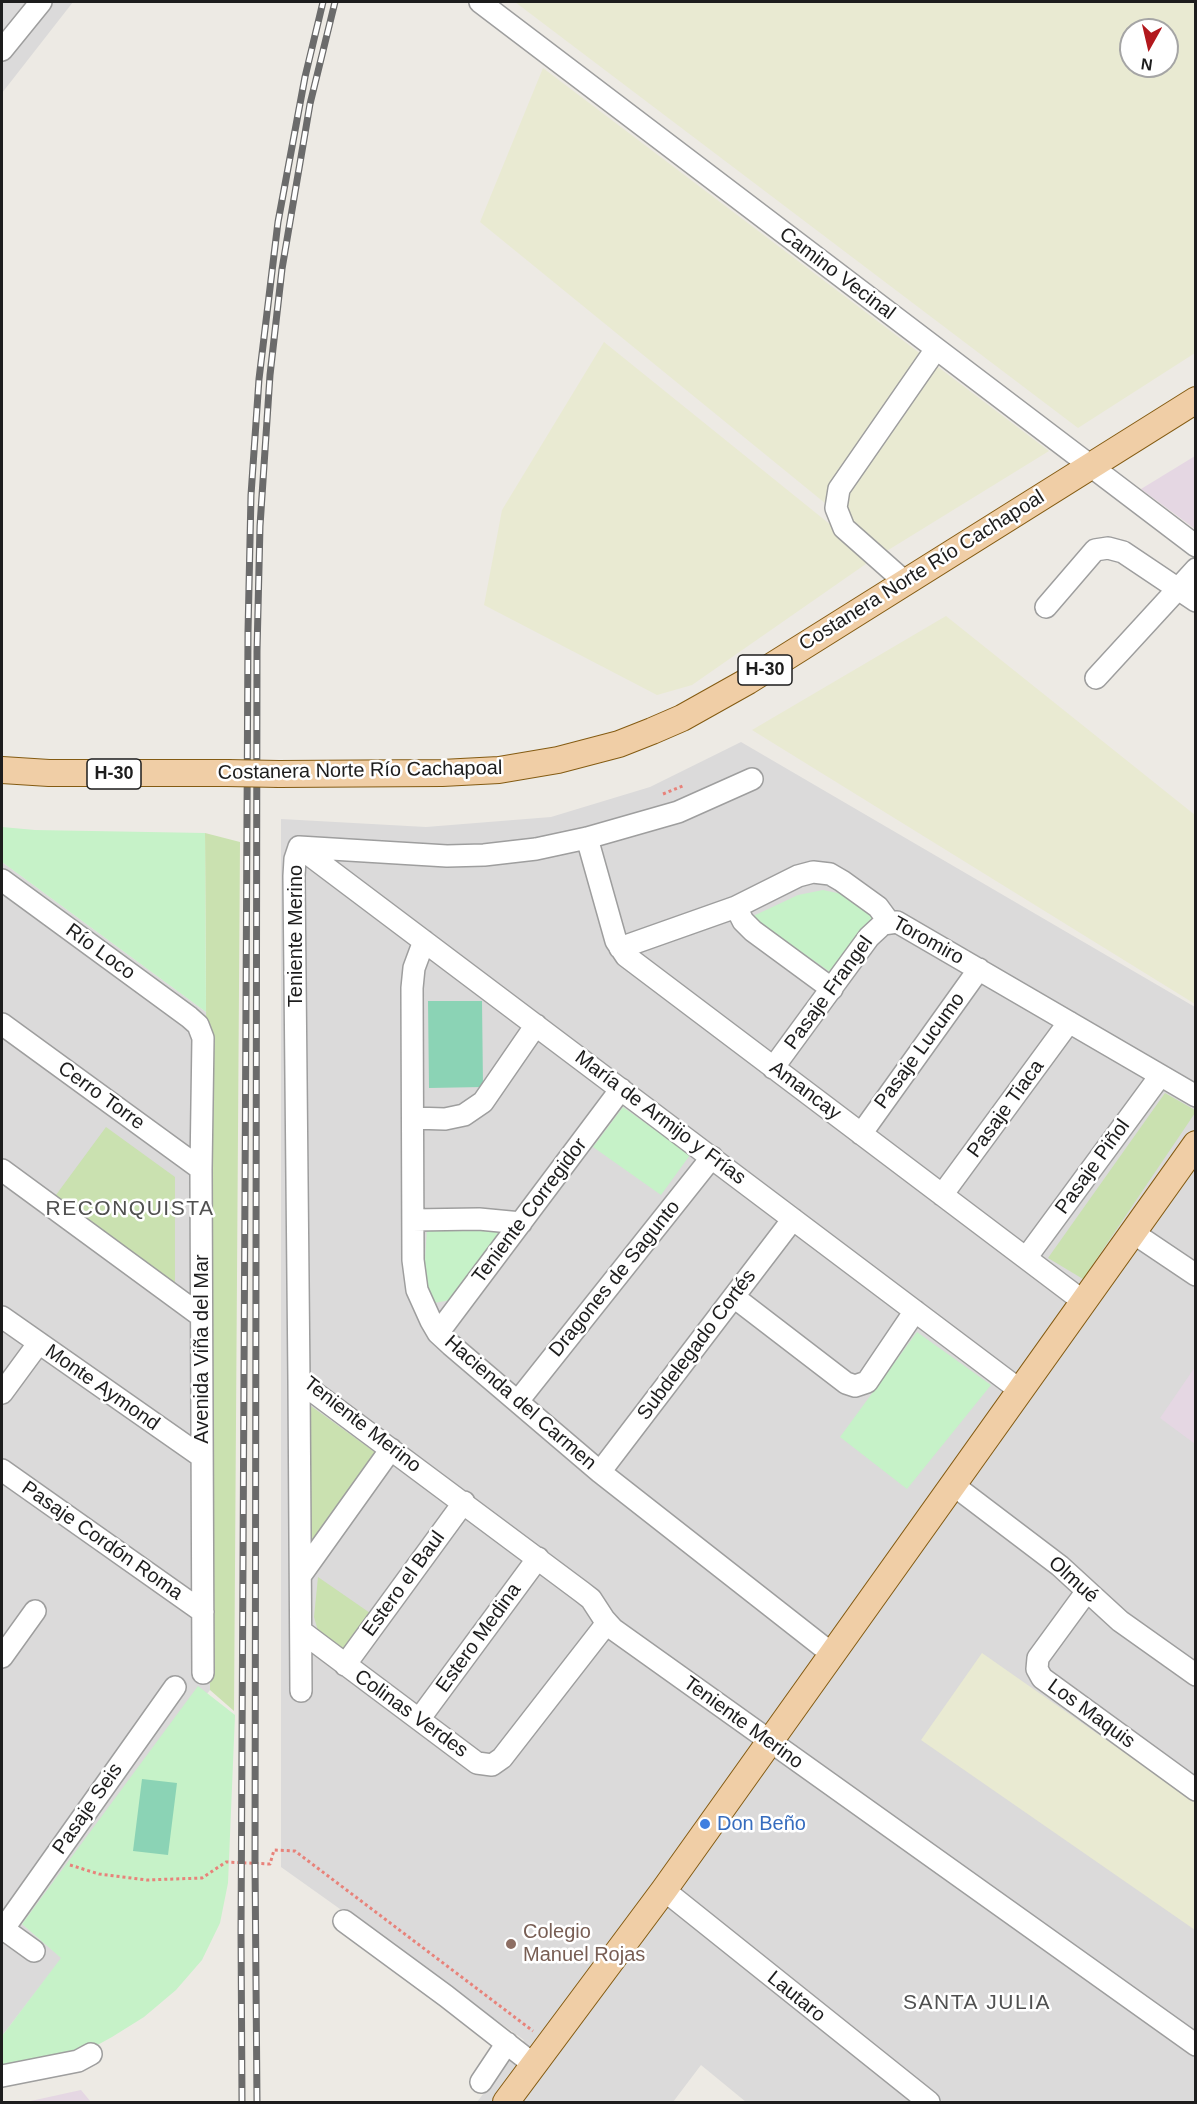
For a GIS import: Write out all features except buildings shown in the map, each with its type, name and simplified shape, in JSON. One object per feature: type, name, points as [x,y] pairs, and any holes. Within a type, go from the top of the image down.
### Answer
[{"type":"main road","name":"Costanera Norte Río Cachapoal","points":[[2,770],[49,773],[279,774],[490,771],[558,760],[619,744],[682,718],[712,702],[1196,400]]},
{"type":"main road","points":[[506,2103],[664,1890],[1196,1144]]},
{"type":"street","points":[[2,50],[41,2]]},
{"type":"street","name":"Camino Vecinal","points":[[480,2],[1196,546]]},
{"type":"street","points":[[905,582],[844,528],[836,508],[839,489],[936,349]]},
{"type":"street","points":[[1046,607],[1095,550],[1108,548],[1123,552],[1196,601]]},
{"type":"street","points":[[1096,678],[1196,569]]},
{"type":"street","name":"Teniente Merino","points":[[752,779],[678,812],[587,838],[536,849],[484,855],[447,856],[298,847],[295,859],[294,888],[299,1381],[591,1599],[607,1623],[769,1742],[1196,2045]]},
{"type":"street","name":"Amancay","points":[[587,838],[612,929],[620,948],[633,962],[1084,1302]]},
{"type":"street","name":"María de Armijo y Frías","points":[[298,847],[1021,1391]]},
{"type":"street","name":"Toromiro","points":[[620,948],[736,907],[798,876],[813,872],[830,874],[878,907],[889,922],[897,922],[906,926],[1196,1096]]},
{"type":"street","name":"Río Loco","points":[[2,880],[198,1025]]},
{"type":"street","points":[[736,907],[743,921],[753,931],[832,989]]},
{"type":"street","name":"Pasaje Frangel","points":[[773,1068],[869,937],[877,928],[889,922]]},
{"type":"street","name":"Hacienda del Carmen","points":[[424,941],[417,955],[413,978],[413,1260],[417,1290],[425,1312],[438,1333],[600,1472],[832,1654]]},
{"type":"street","name":"Pasaje Lucumo","points":[[861,1134],[979,969]]},
{"type":"street","name":"Pasaje Tiaca","points":[[942,1195],[1069,1022]]},
{"type":"street","name":"Cerro Torre","points":[[2,1024],[201,1169]]},
{"type":"street","name":"Avenida Viña del Mar","points":[[198,1025],[203,1038],[201,1169],[203,1673]]},
{"type":"street","points":[[413,1118],[445,1119],[464,1115],[483,1102],[536,1025]]},
{"type":"street","name":"Pasaje Piñol","points":[[1026,1258],[1160,1076]]},
{"type":"street","name":"Teniente Corregidor","points":[[438,1333],[621,1089]]},
{"type":"street","name":"Dragones de Sagunto","points":[[518,1401],[712,1157]]},
{"type":"street","points":[[2,1170],[201,1316]]},
{"type":"street","points":[[413,1220],[479,1219],[521,1223]]},
{"type":"street","name":"Subdelegado Cortés","points":[[600,1472],[793,1219]]},
{"type":"street","points":[[1132,1232],[1196,1275]]},
{"type":"street","points":[[734,1296],[846,1383],[855,1386],[867,1382],[915,1311]]},
{"type":"street","name":"Monte Aymond","points":[[2,1317],[202,1457]]},
{"type":"street","points":[[2,1393],[38,1344]]},
{"type":"street","points":[[299,1381],[301,1691]]},
{"type":"street","points":[[301,1575],[391,1449]]},
{"type":"street","name":"Pasaje Cordón Roma","points":[[2,1470],[203,1612]]},
{"type":"street","name":"Olmué","points":[[952,1484],[1041,1551],[1120,1622],[1196,1675]]},
{"type":"street","name":"Estero el Baul","points":[[345,1665],[464,1502]]},
{"type":"street","name":"Estero Medina","points":[[420,1719],[538,1558]]},
{"type":"street","name":"Los Maquis","points":[[1087,1591],[1038,1658],[1037,1669],[1042,1678],[1196,1791]]},
{"type":"street","points":[[2,1657],[35,1611]]},
{"type":"street","name":"Colinas Verdes","points":[[301,1631],[477,1763],[492,1765],[502,1758],[607,1623]]},
{"type":"street","name":"Pasaje Seis","points":[[2,1929],[175,1687]]},
{"type":"street","name":"Lautaro","points":[[664,1890],[929,2103]]},
{"type":"street","points":[[344,1921],[533,2064]]},
{"type":"street","points":[[2,1929],[34,1952]]},
{"type":"street","points":[[481,2082],[507,2043]]},
{"type":"street","points":[[2,2076],[78,2061],[91,2054]]},
{"type":"path","points":[[663,794],[695,782]]},
{"type":"path","points":[[52,1860],[99,1874],[147,1880],[202,1878],[226,1862],[270,1864],[273,1850],[295,1851],[549,2043]]},
{"type":"shaded area","points":[[2,2],[73,2],[2,93]]},
{"type":"shaded area","points":[[1195,456],[1195,529],[1141,489]]},
{"type":"shaded area","points":[[741,742],[1195,1007],[1195,2102],[746,2102],[701,2065],[673,2102],[477,2102],[524,2040],[281,1867],[281,819],[426,827],[551,817],[650,787]]},
{"type":"shaded area","points":[[2,862],[206,1012],[210,1690],[22,1924],[62,1958],[2,2036]]},
{"type":"shaded area","points":[[1195,1367],[1195,1444],[1160,1418]]},
{"type":"shaded area","points":[[81,2090],[91,2102],[26,2102]]},
{"type":"green space","points":[[515,2],[1195,2],[1195,353],[1078,428]]},
{"type":"green space","points":[[543,68],[1049,451],[885,552],[480,222]]},
{"type":"green space","points":[[604,342],[873,559],[692,685],[657,695],[484,605],[502,510]]},
{"type":"green space","points":[[946,616],[1195,815],[1195,1004],[752,730]]},
{"type":"green space","points":[[2,827],[35,830],[205,833],[206,1012],[2,862]]},
{"type":"green space","points":[[205,833],[240,842],[234,1711],[210,1690]]},
{"type":"green space","points":[[823,890],[851,896],[876,914],[833,974],[751,917],[798,895]]},
{"type":"green space","points":[[428,1001],[482,1001],[483,1087],[429,1088]]},
{"type":"green space","points":[[1165,1093],[1195,1110],[1195,1113],[1083,1279],[1048,1258]]},
{"type":"green space","points":[[623,1107],[690,1155],[661,1195],[593,1147]]},
{"type":"green space","points":[[106,1127],[175,1177],[175,1287],[53,1199]]},
{"type":"green space","points":[[427,1229],[501,1230],[451,1300],[434,1303],[424,1275]]},
{"type":"green space","points":[[917,1332],[991,1385],[907,1489],[840,1437]]},
{"type":"green space","points":[[311,1406],[376,1453],[309,1548]]},
{"type":"green space","points":[[318,1577],[373,1615],[347,1651],[318,1631],[314,1617]]},
{"type":"green space","points":[[982,1653],[1195,1802],[1195,1930],[921,1740]]},
{"type":"green space","points":[[198,1686],[235,1715],[228,1883],[220,1923],[202,1960],[176,1990],[144,2017],[81,2054],[2,2069],[2,2036],[61,1958],[22,1924]]},
{"type":"green space","points":[[142,1779],[177,1783],[168,1855],[133,1851]]},
{"type":"railway","points":[[242,2102],[248,632],[251,495],[259,379],[278,222],[305,77],[323,2]]},
{"type":"railway","points":[[257,2102],[255,1863],[257,651],[260,526],[270,375],[282,269],[310,104],[335,2]]},
{"type":"place","name":"Don Beño","points":[[705,1824]]},
{"type":"place","name":"Colegio Manuel Rojas","points":[[511,1944]]},
{"type":"district","name":"RECONQUISTA","points":[[130,1209]]},
{"type":"district","name":"SANTA JULIA","points":[[977,2003]]}]
